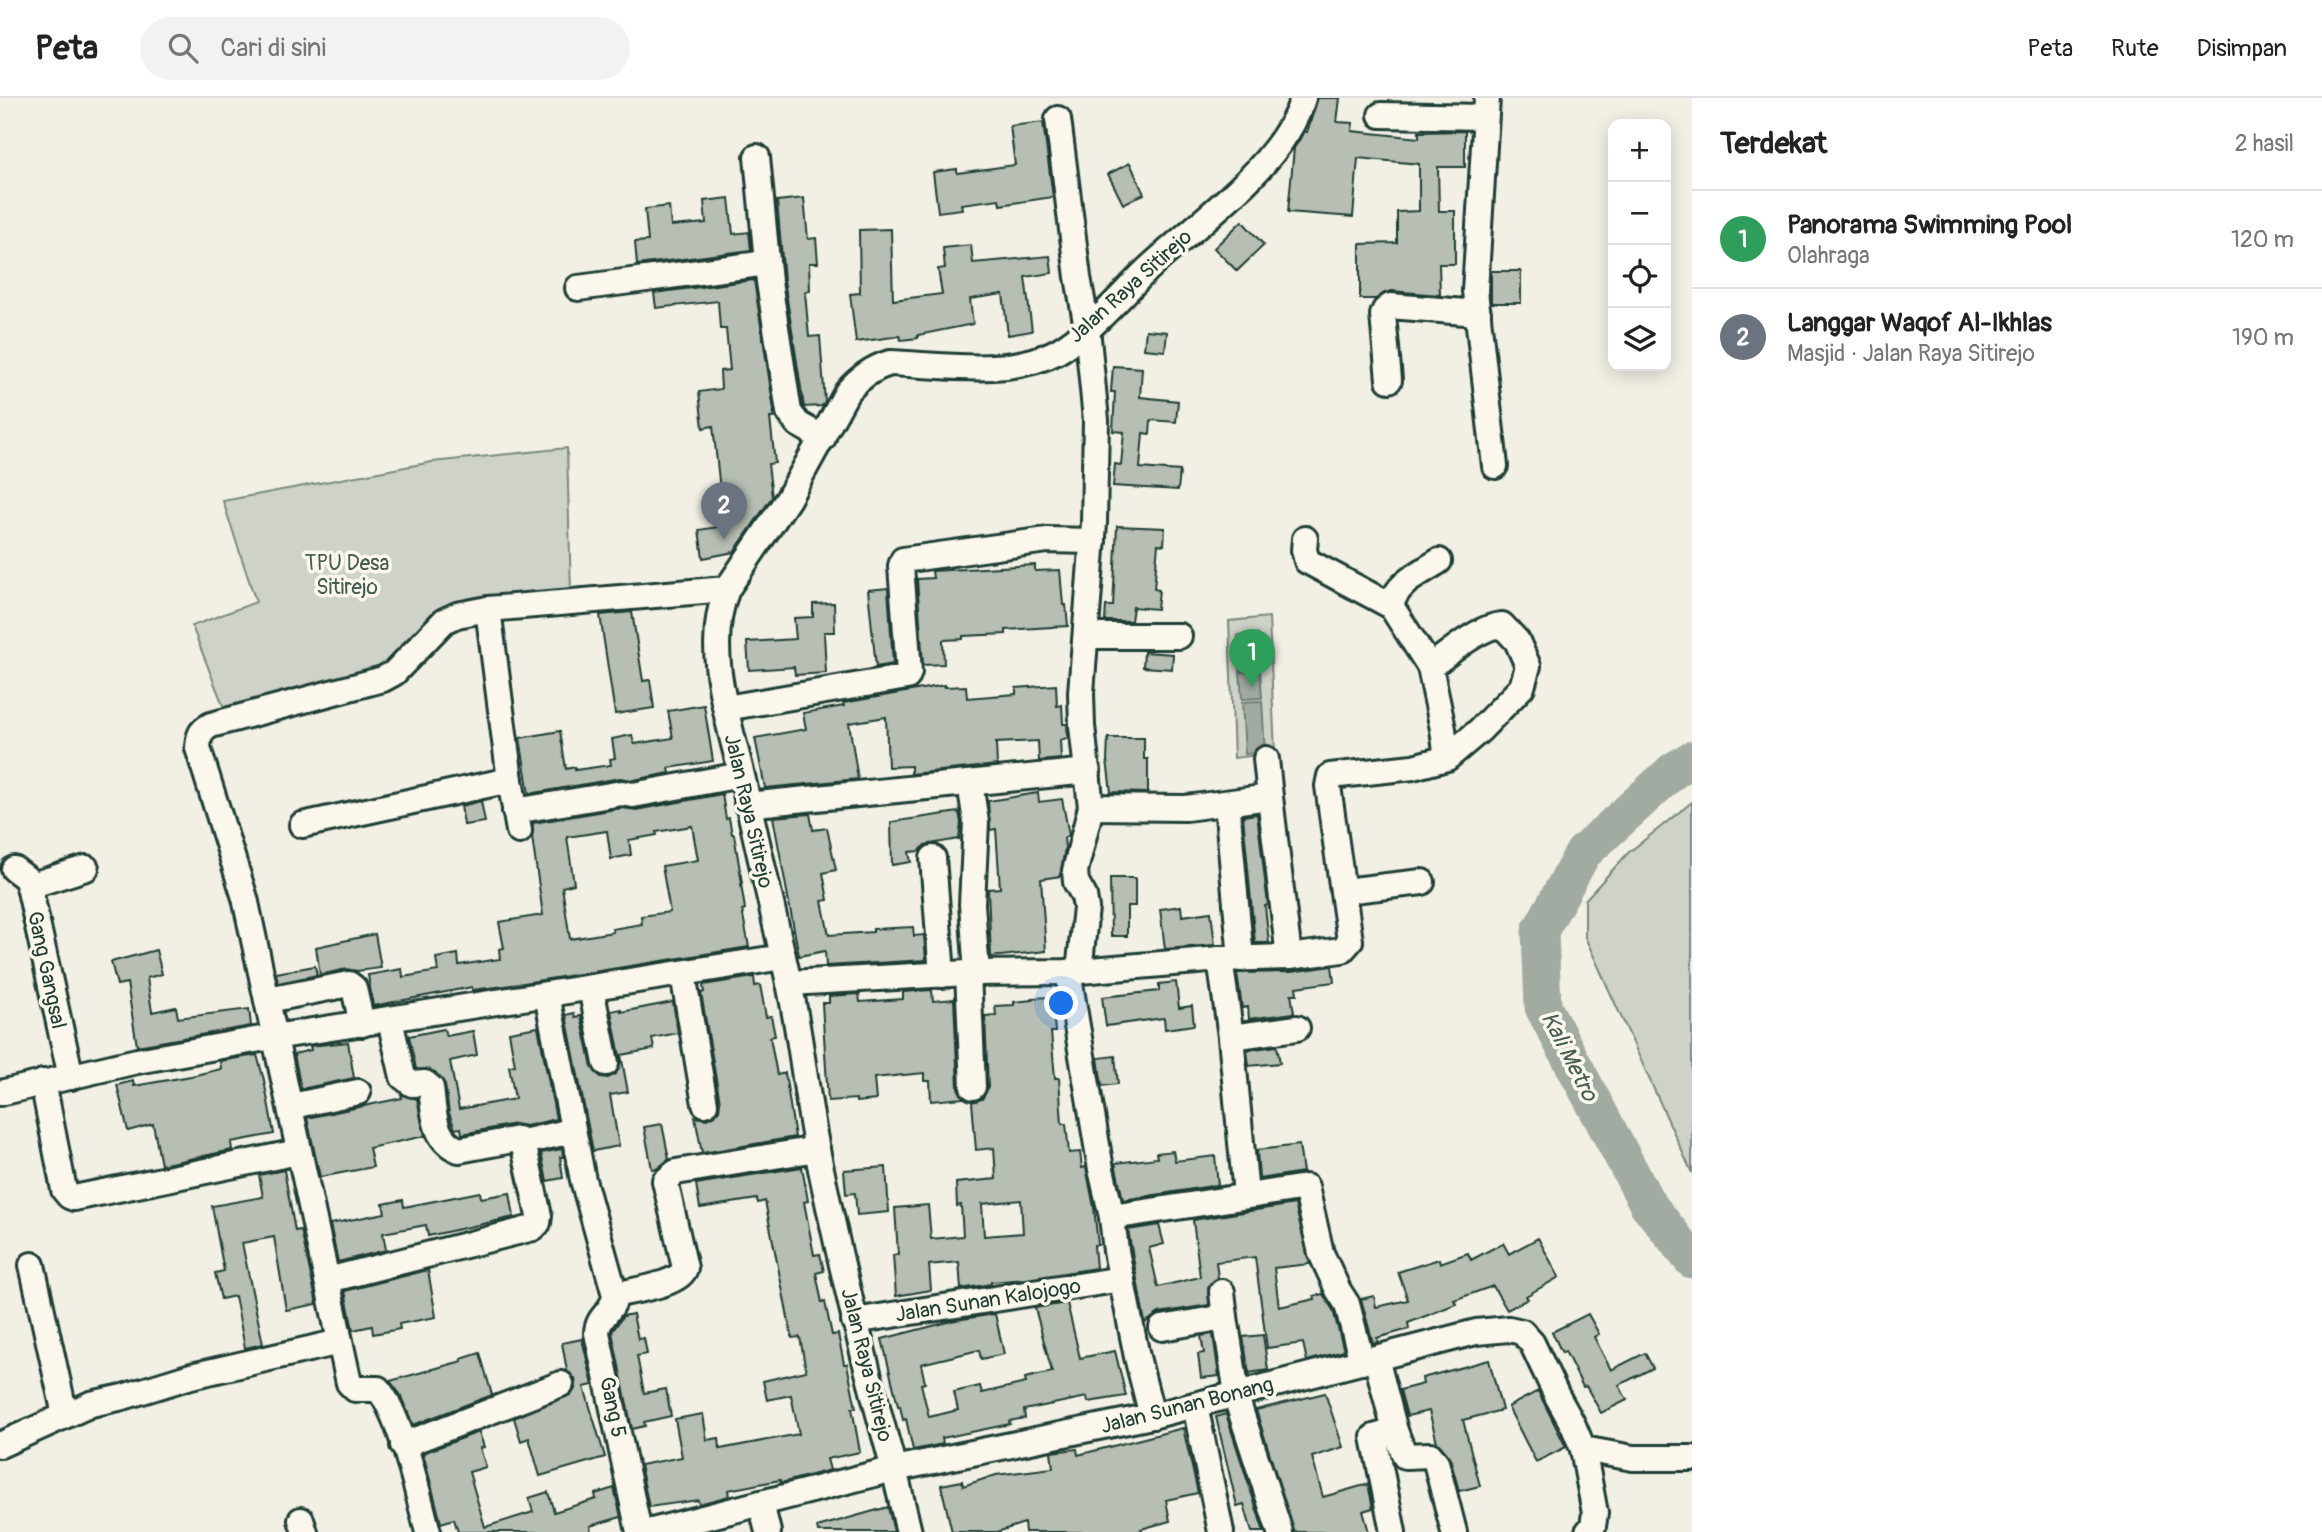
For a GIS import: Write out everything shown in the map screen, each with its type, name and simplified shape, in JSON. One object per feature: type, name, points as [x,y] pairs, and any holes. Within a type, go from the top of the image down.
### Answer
[{"type":"street","name":"Jalan Raya Sitirejo","points":[[648,1532],[894,1469],[854,1321],[817,1149],[789,983],[726,708],[718,657],[717,630],[721,603],[727,589],[788,499],[847,392],[860,379],[877,367],[891,363],[982,368],[1002,366],[1057,351],[1087,328],[1256,172],[1297,117],[1303,98]]},
{"type":"street","points":[[1381,115],[1486,107],[1475,291],[1495,466]]},
{"type":"street","points":[[1058,119],[1087,328],[1096,420],[1093,541],[1082,693],[1082,726],[1091,807],[1075,871],[1076,882],[1084,896],[1086,908],[1074,971],[1101,1169],[1137,1357],[1152,1416]]},
{"type":"street","points":[[757,157],[767,263],[789,412],[799,424],[823,438]]},
{"type":"street","points":[[578,288],[767,263]]},
{"type":"street","points":[[1390,380],[1383,315],[1390,306],[1478,313]]},
{"type":"street","points":[[1305,539],[1307,561],[1391,606],[1430,667],[1447,758]]},
{"type":"street","points":[[726,708],[907,677],[909,672],[901,568],[903,560],[1047,540],[1093,541]]},
{"type":"street","points":[[1391,606],[1400,587],[1439,561]]},
{"type":"street","points":[[428,1532],[396,1420],[381,1393],[373,1387],[355,1389],[349,1383],[246,898],[198,748],[198,737],[202,730],[211,725],[383,679],[394,673],[444,621],[457,615],[488,609],[727,589]]},
{"type":"street","points":[[488,609],[517,821],[622,793],[633,795],[741,775]]},
{"type":"street","points":[[789,983],[1074,971],[1289,957],[1342,950],[1350,941],[1328,786],[1331,776],[1413,768],[1447,758],[1480,730],[1522,687],[1528,666],[1517,641],[1502,625],[1493,626],[1477,635],[1430,667]]},
{"type":"street","points":[[1087,636],[1179,636]]},
{"type":"street","points":[[1266,759],[1289,957]]},
{"type":"street","points":[[747,805],[1088,771]]},
{"type":"street","points":[[302,825],[510,780]]},
{"type":"street","points":[[970,783],[976,822],[972,904],[972,1087]]},
{"type":"street","points":[[1091,807],[1154,809],[1227,804],[1270,797]]},
{"type":"street","points":[[1227,804],[1231,1037],[1246,1195]]},
{"type":"street","points":[[933,858],[942,975]]},
{"type":"street","name":"Gang Gangsal","points":[[71,1077],[21,877],[86,868]]},
{"type":"street","points":[[1344,891],[1422,882]]},
{"type":"street","points":[[0,1093],[137,1061],[275,1037],[783,957]]},
{"type":"street","points":[[683,974],[705,1104]]},
{"type":"street","points":[[268,1000],[349,984],[352,986],[362,1024]]},
{"type":"street","points":[[591,988],[606,1063]]},
{"type":"street","points":[[547,995],[583,1180],[614,1292],[674,1280],[684,1273],[665,1181],[670,1175],[817,1149]]},
{"type":"street","points":[[390,1020],[403,1077],[412,1084],[425,1083],[431,1088],[438,1131],[445,1143],[459,1150],[518,1139],[523,1142],[572,1131]]},
{"type":"street","points":[[1231,1037],[1297,1028]]},
{"type":"street","points":[[43,1082],[64,1190],[74,1198],[298,1152]]},
{"type":"street","points":[[292,1106],[358,1092]]},
{"type":"street","points":[[328,1280],[533,1227],[538,1223],[539,1216],[523,1142]]},
{"type":"street","points":[[1112,1217],[1306,1187],[1321,1253],[1338,1290],[1348,1304],[1405,1456],[1430,1455],[1436,1462],[1454,1532]]},
{"type":"street","points":[[32,1265],[65,1415]]},
{"type":"street","name":"Jalan Sunan Kalojogo","points":[[854,1321],[1122,1279]]},
{"type":"street","name":"Gang 5","points":[[614,1292],[611,1309],[599,1320],[597,1333],[639,1532]]},
{"type":"street","points":[[1222,1292],[1236,1394],[1280,1532]]},
{"type":"street","points":[[1162,1328],[1225,1317]]},
{"type":"street","name":"Jalan Sunan Bonang","points":[[894,1469],[1152,1416],[1476,1332],[1509,1329],[1522,1332],[1532,1343],[1583,1449],[1595,1513],[1593,1526],[1588,1532]]},
{"type":"street","points":[[0,1445],[91,1404],[122,1398],[191,1376],[340,1342]]},
{"type":"street","points":[[403,1445],[561,1384]]},
{"type":"street","points":[[1195,1405],[1221,1532]]},
{"type":"street","points":[[1393,1532],[1374,1437],[1395,1431]]},
{"type":"street","points":[[1583,1449],[1633,1458],[1692,1458]]},
{"type":"street","points":[[894,1469],[909,1532]]},
{"type":"street","points":[[761,1503],[768,1532]]},
{"type":"green space","name":"TPU Desa Sitirejo","points":[[567,448],[571,593],[457,603],[390,668],[228,718],[192,626],[256,602],[223,501],[432,462]]},
{"type":"green space","points":[[1269,617],[1275,753],[1234,758],[1229,621]]},
{"type":"green space","points":[[1692,802],[1692,1173],[1585,937],[1585,900],[1628,853]]},
{"type":"shaded area","points":[[1258,634],[1260,669],[1240,671],[1238,635]]},
{"type":"shaded area","points":[[1260,671],[1262,698],[1242,699],[1240,672]]},
{"type":"shaded area","points":[[1262,701],[1265,752],[1245,754],[1242,702]]},
{"type":"building","points":[[1318,98],[1340,98],[1337,122],[1353,123],[1352,131],[1419,138],[1419,132],[1465,131],[1465,167],[1438,167],[1439,211],[1455,211],[1455,264],[1439,264],[1440,295],[1391,291],[1376,299],[1360,299],[1360,244],[1397,243],[1397,212],[1419,211],[1419,164],[1358,158],[1353,217],[1288,212],[1294,148],[1305,131],[1307,132]]},
{"type":"building","points":[[1043,122],[1053,197],[1000,205],[999,199],[961,204],[962,209],[938,212],[933,172],[957,169],[957,173],[1015,165],[1010,126]]},
{"type":"building","points":[[1130,163],[1144,194],[1123,204],[1108,174]]},
{"type":"building","points":[[729,198],[733,234],[749,232],[751,250],[637,265],[635,242],[648,241],[645,209],[669,206],[671,226],[706,223],[704,201]]},
{"type":"building","points":[[804,198],[808,239],[816,238],[818,263],[809,263],[810,291],[805,292],[809,337],[820,336],[825,402],[822,406],[804,407],[784,280],[777,201]]},
{"type":"building","points":[[1242,221],[1264,245],[1237,271],[1214,248]]},
{"type":"building","points":[[891,229],[893,300],[942,294],[938,269],[945,268],[943,248],[971,245],[973,263],[1050,256],[1052,273],[1025,277],[1032,331],[1008,335],[1003,294],[970,299],[973,324],[918,335],[918,338],[901,340],[900,336],[856,342],[850,294],[860,293],[859,230]]},
{"type":"building","points":[[1491,271],[1521,271],[1521,303],[1491,303]]},
{"type":"building","points":[[754,280],[774,410],[773,418],[770,418],[775,463],[768,464],[772,497],[734,552],[703,558],[699,530],[724,526],[713,426],[703,428],[699,392],[721,389],[720,371],[730,370],[726,329],[720,329],[718,301],[656,308],[654,293]]},
{"type":"building","points":[[1146,330],[1167,332],[1165,351],[1144,349]]},
{"type":"building","points":[[1113,366],[1142,368],[1140,397],[1178,401],[1176,422],[1151,420],[1150,434],[1143,433],[1140,468],[1180,471],[1178,490],[1113,486],[1115,464],[1121,465],[1124,432],[1113,431]]},
{"type":"building","points":[[1117,526],[1165,528],[1164,545],[1158,544],[1154,589],[1159,590],[1157,609],[1133,607],[1131,621],[1105,621],[1106,606],[1113,606]]},
{"type":"building","points":[[1035,565],[1035,571],[1060,570],[1068,626],[1006,630],[1006,634],[943,640],[944,664],[923,665],[917,579],[933,578],[932,571]]},
{"type":"building","points":[[888,588],[893,664],[876,667],[868,590]]},
{"type":"building","points":[[834,603],[835,632],[824,632],[826,673],[795,675],[794,667],[749,670],[747,642],[796,639],[794,618],[813,617],[813,604]]},
{"type":"building","points":[[632,612],[643,681],[650,680],[654,708],[615,714],[600,615]]},
{"type":"building","points":[[1144,652],[1173,654],[1172,669],[1143,667]]},
{"type":"building","points":[[945,685],[966,686],[967,698],[1016,694],[1016,688],[1056,685],[1057,706],[1062,705],[1063,724],[1067,724],[1068,738],[1060,740],[1061,759],[1039,761],[1038,741],[996,743],[997,765],[911,774],[911,766],[888,767],[886,717],[849,723],[858,779],[765,788],[755,738],[806,729],[803,713]]},
{"type":"building","points":[[704,705],[713,761],[669,768],[670,773],[633,780],[620,778],[529,794],[520,738],[560,731],[566,769],[611,765],[610,759],[615,758],[612,739],[632,735],[634,744],[673,738],[668,711]]},
{"type":"building","points":[[1108,738],[1144,738],[1144,759],[1148,759],[1148,793],[1111,792],[1107,760]]},
{"type":"building","points":[[1038,793],[1039,802],[1062,799],[1069,835],[1064,838],[1060,876],[1041,879],[1046,951],[991,957],[988,889],[1000,888],[996,829],[990,830],[988,801]]},
{"type":"building","points":[[722,794],[726,819],[729,818],[734,834],[749,947],[505,986],[472,990],[472,987],[373,1006],[368,975],[402,969],[403,977],[438,971],[436,958],[458,954],[459,965],[500,959],[499,949],[504,948],[499,922],[543,915],[532,837],[533,823],[622,808],[636,810]],"holes":[[[692,826],[698,860],[662,866],[670,912],[641,916],[642,924],[612,929],[613,932],[570,939],[562,887],[574,884],[567,837],[607,831],[611,859],[631,855],[629,840]]]},
{"type":"building","points":[[481,801],[485,822],[464,825],[461,806]]},
{"type":"building","points":[[959,812],[959,839],[925,845],[920,851],[909,852],[911,862],[892,865],[891,822]]},
{"type":"building","points":[[810,814],[813,830],[827,828],[836,870],[823,873],[828,900],[822,901],[829,935],[913,927],[914,936],[924,935],[926,960],[826,966],[825,951],[799,956],[773,817]]},
{"type":"building","points":[[1257,814],[1268,905],[1265,906],[1269,943],[1255,943],[1243,816]]},
{"type":"building","points":[[1110,878],[1135,878],[1135,906],[1127,906],[1127,936],[1111,936]]},
{"type":"building","points":[[1181,906],[1182,916],[1211,912],[1215,945],[1165,949],[1160,909]]},
{"type":"building","points":[[375,934],[381,968],[357,971],[346,969],[320,975],[316,947]]},
{"type":"building","points":[[156,950],[162,974],[147,978],[152,1012],[176,1007],[178,1018],[249,1009],[251,1026],[137,1046],[127,983],[117,985],[111,962]]},
{"type":"building","points":[[315,966],[317,975],[278,983],[276,973]]},
{"type":"building","points":[[1332,966],[1334,982],[1296,987],[1297,994],[1291,994],[1294,1013],[1249,1019],[1248,1007],[1242,1008],[1237,973],[1291,972]]},
{"type":"building","points":[[754,977],[755,986],[760,985],[766,1017],[771,1016],[775,1036],[770,1037],[777,1075],[785,1073],[795,1137],[702,1153],[695,1117],[707,1119],[714,1116],[719,1110],[720,1102],[701,993],[704,992],[703,985]]},
{"type":"building","points":[[1176,982],[1179,1008],[1192,1006],[1194,1025],[1165,1029],[1164,1018],[1106,1026],[1102,997],[1159,991],[1159,984]]},
{"type":"building","points":[[932,990],[933,1001],[954,999],[958,1088],[964,1098],[931,1101],[930,1081],[924,1081],[924,1073],[874,1078],[876,1100],[828,1101],[822,1003],[829,1003],[829,996],[859,994],[860,1002],[903,999],[903,992]]},
{"type":"building","points":[[1052,997],[1055,1032],[1051,1032],[1055,1078],[1059,1078],[1062,1124],[1066,1124],[1069,1153],[1080,1152],[1082,1168],[1086,1167],[1098,1245],[1094,1245],[1096,1268],[991,1282],[961,1289],[959,1262],[929,1265],[931,1290],[896,1296],[893,1255],[898,1254],[895,1208],[928,1205],[931,1239],[963,1236],[956,1183],[996,1179],[994,1148],[976,1150],[972,1102],[982,1099],[988,1087],[985,1016],[996,1015],[995,1006],[1014,1005],[1014,1002],[1033,1000],[1032,998]],"holes":[[[1021,1200],[1023,1233],[984,1236],[982,1204]]]},
{"type":"building","points":[[673,1002],[678,1033],[652,1038],[654,1049],[621,1055],[628,1092],[610,1095],[619,1146],[593,1151],[566,1015],[574,1013],[575,1017],[581,1016],[592,1067],[601,1077],[608,1078],[616,1074],[621,1061],[611,1011],[621,1009],[621,1012]]},
{"type":"building","points":[[538,1027],[556,1119],[526,1126],[515,1124],[462,1134],[461,1128],[455,1129],[449,1113],[445,1085],[435,1072],[416,1069],[409,1036],[444,1029],[446,1036],[473,1031],[477,1055],[450,1061],[459,1109],[515,1099],[509,1066],[515,1065],[509,1032]]},
{"type":"building","points":[[348,1042],[354,1078],[301,1089],[294,1054],[311,1050],[310,1046]]},
{"type":"building","points":[[1277,1046],[1280,1063],[1249,1066],[1247,1050]]},
{"type":"building","points":[[257,1055],[274,1134],[231,1142],[232,1150],[161,1165],[153,1124],[128,1131],[117,1085],[133,1081],[134,1086],[191,1076],[221,1069],[220,1061]]},
{"type":"building","points":[[1115,1056],[1118,1084],[1102,1086],[1098,1058]]},
{"type":"building","points":[[401,1094],[417,1099],[425,1136],[369,1148],[373,1167],[320,1177],[307,1118],[402,1098]]},
{"type":"building","points":[[662,1124],[669,1159],[658,1168],[652,1169],[644,1127]]},
{"type":"building","points":[[1299,1145],[1303,1172],[1259,1179],[1257,1150]]},
{"type":"building","points":[[562,1149],[563,1157],[560,1157],[563,1178],[547,1181],[541,1153]]},
{"type":"building","points":[[1173,1151],[1175,1161],[1215,1156],[1218,1185],[1123,1200],[1115,1163],[1157,1158],[1156,1153]]},
{"type":"building","points":[[802,1167],[808,1201],[804,1202],[814,1255],[820,1254],[824,1271],[816,1273],[822,1303],[825,1302],[832,1335],[838,1334],[844,1364],[847,1364],[856,1408],[852,1408],[860,1452],[827,1459],[830,1470],[781,1483],[780,1480],[728,1490],[729,1496],[699,1504],[698,1500],[649,1507],[640,1465],[682,1457],[675,1419],[703,1414],[707,1440],[719,1438],[720,1449],[799,1434],[791,1395],[767,1400],[763,1381],[806,1371],[800,1337],[792,1338],[765,1201],[758,1203],[757,1199],[700,1208],[696,1184]]},
{"type":"building","points":[[886,1167],[889,1212],[857,1215],[855,1193],[846,1194],[844,1170]]},
{"type":"building","points":[[284,1170],[295,1231],[301,1230],[317,1304],[286,1310],[274,1237],[242,1243],[263,1344],[245,1348],[235,1296],[221,1299],[215,1273],[224,1271],[212,1206],[263,1197],[259,1175]]},
{"type":"building","points":[[480,1192],[481,1198],[510,1193],[514,1217],[428,1236],[426,1225],[383,1233],[386,1250],[338,1262],[330,1224],[385,1213],[383,1204],[403,1200],[404,1207]]},
{"type":"building","points":[[1295,1204],[1310,1264],[1274,1268],[1279,1307],[1315,1299],[1314,1296],[1323,1294],[1333,1310],[1344,1351],[1307,1361],[1303,1343],[1267,1348],[1255,1257],[1216,1262],[1218,1278],[1208,1287],[1209,1305],[1159,1313],[1145,1323],[1128,1230],[1159,1225],[1164,1244],[1149,1248],[1158,1287],[1200,1277],[1193,1220]]},
{"type":"building","points":[[1538,1238],[1559,1277],[1526,1296],[1528,1299],[1507,1310],[1493,1286],[1454,1300],[1456,1304],[1408,1323],[1409,1329],[1377,1338],[1378,1342],[1373,1343],[1361,1299],[1374,1296],[1376,1307],[1408,1300],[1398,1272],[1439,1259],[1440,1263],[1468,1253],[1471,1260],[1503,1243],[1509,1254]]},
{"type":"building","points":[[428,1270],[436,1317],[399,1324],[400,1329],[373,1334],[372,1326],[353,1330],[345,1291]]},
{"type":"building","points":[[1067,1303],[1080,1358],[1115,1351],[1126,1396],[1088,1402],[1087,1397],[1024,1410],[1025,1418],[1009,1421],[1010,1424],[942,1438],[943,1444],[913,1450],[906,1419],[903,1420],[898,1406],[882,1339],[956,1320],[995,1314],[1004,1354],[981,1359],[979,1350],[921,1364],[925,1383],[921,1384],[929,1417],[958,1410],[954,1392],[980,1386],[982,1393],[1026,1383],[1025,1378],[1052,1372],[1035,1308]]},
{"type":"building","points":[[633,1314],[638,1339],[644,1338],[647,1354],[637,1356],[644,1393],[666,1389],[671,1416],[644,1422],[645,1426],[632,1429],[612,1332],[623,1316]]},
{"type":"building","points":[[1588,1314],[1599,1334],[1594,1337],[1611,1370],[1645,1353],[1653,1368],[1619,1385],[1627,1400],[1601,1413],[1586,1386],[1583,1387],[1565,1351],[1562,1353],[1552,1332]]},
{"type":"building","points":[[1213,1334],[1219,1376],[1201,1378],[1198,1354],[1204,1353],[1201,1336]]},
{"type":"building","points":[[1263,1335],[1268,1370],[1249,1373],[1243,1337]]},
{"type":"building","points":[[582,1339],[593,1385],[584,1387],[605,1457],[540,1476],[529,1438],[521,1441],[514,1418],[572,1394],[576,1387],[575,1379],[567,1371],[562,1343]]},
{"type":"building","points":[[480,1353],[492,1395],[413,1425],[400,1394],[390,1381],[462,1361],[461,1359]]},
{"type":"building","points":[[1489,1360],[1502,1410],[1463,1420],[1480,1486],[1459,1491],[1450,1458],[1437,1442],[1429,1411],[1407,1416],[1400,1390],[1423,1384],[1422,1378]]},
{"type":"building","points":[[1538,1391],[1566,1447],[1536,1462],[1508,1407]]},
{"type":"building","points":[[1325,1393],[1343,1447],[1312,1457],[1323,1497],[1368,1484],[1373,1508],[1363,1511],[1369,1532],[1294,1532],[1256,1410]]},
{"type":"building","points":[[1226,1414],[1264,1532],[1252,1532],[1244,1504],[1237,1506],[1216,1417]]},
{"type":"building","points":[[1183,1428],[1198,1493],[1166,1500],[1170,1521],[1141,1529],[1142,1532],[1025,1532],[1024,1523],[997,1532],[952,1532],[941,1485],[962,1481],[963,1486],[996,1475],[1053,1468],[1051,1452],[1077,1449],[1078,1455]]},
{"type":"building","points":[[479,1432],[484,1447],[480,1448],[486,1467],[469,1472],[485,1527],[533,1512],[529,1498],[548,1492],[554,1512],[596,1499],[595,1494],[614,1488],[621,1517],[590,1526],[591,1532],[458,1532],[454,1519],[441,1523],[423,1453]]},
{"type":"building","points":[[888,1507],[894,1532],[818,1532],[817,1527]]},
{"type":"waterway","name":"Kali Metro","points":[[1692,759],[1673,771],[1583,853],[1540,931],[1543,1007],[1647,1203],[1692,1260]]},
{"type":"place","name":"Langgar Waqof Al-Ikhlas","points":[[724,540]]},
{"type":"place","name":"Panorama Swimming Pool","points":[[1252,687]]}]
